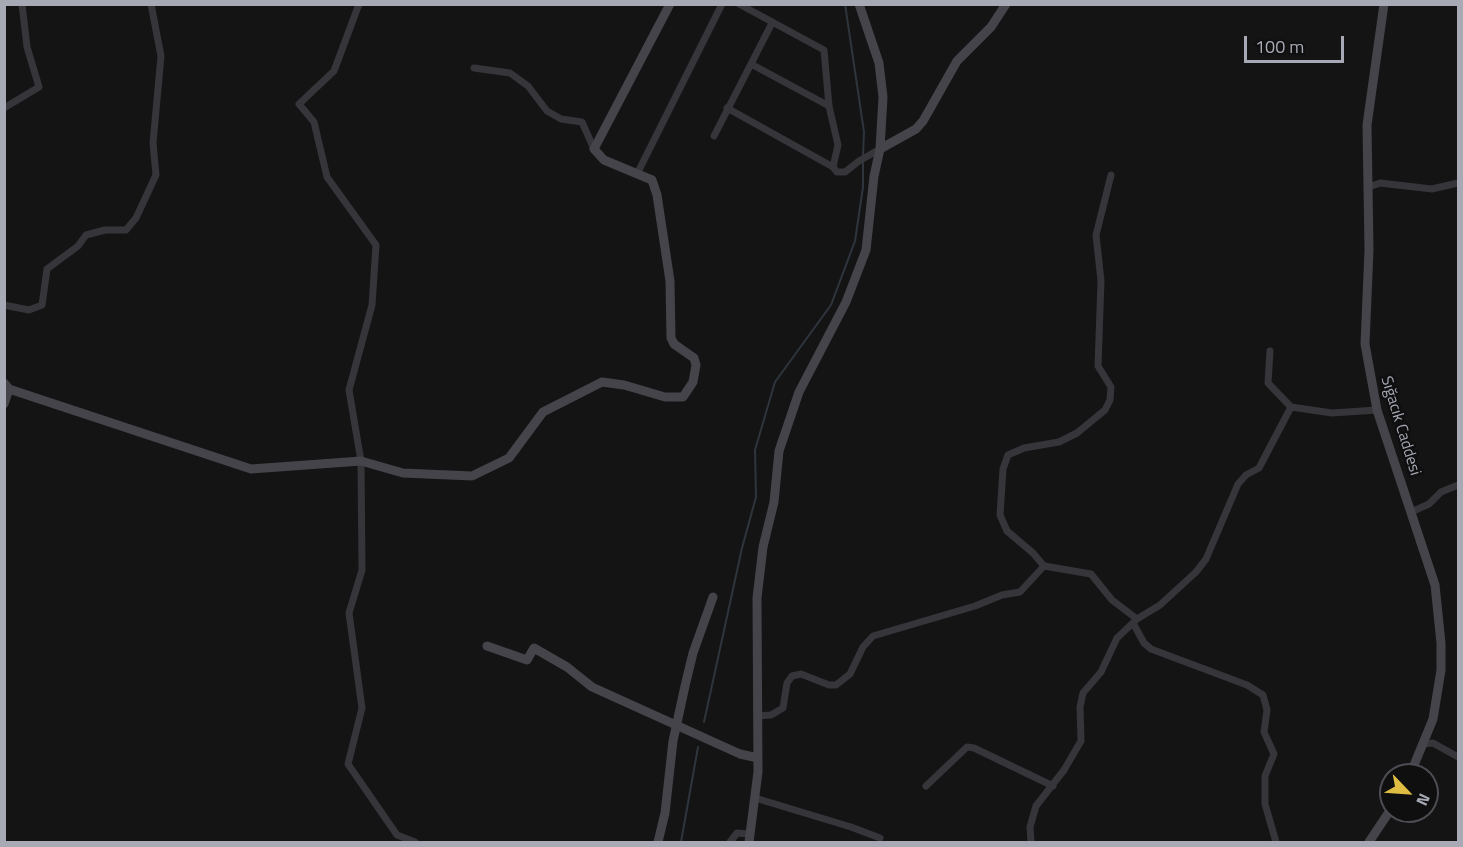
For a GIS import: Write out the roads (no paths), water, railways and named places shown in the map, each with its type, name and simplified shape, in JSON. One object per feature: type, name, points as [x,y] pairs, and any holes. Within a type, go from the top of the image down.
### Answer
[{"type":"street","points":[[4,108],[39,87],[27,47],[22,4]]},
{"type":"street","points":[[4,305],[29,310],[42,305],[47,269],[78,246],[87,235],[105,230],[126,230],[136,218],[156,175],[153,143],[161,56],[151,4]]},
{"type":"street","points":[[359,4],[334,71],[299,104],[314,122],[327,177],[376,245],[372,305],[349,390],[361,461],[362,570],[349,613],[362,708],[348,764],[398,835],[415,843]]},
{"type":"street","points":[[594,149],[670,4]]},
{"type":"street","points":[[639,172],[722,4]]},
{"type":"street","points":[[739,4],[824,50],[829,106],[837,145],[833,167]]},
{"type":"street","points":[[730,843],[737,833],[749,838],[755,798],[758,758],[757,598],[763,547],[774,502],[779,451],[799,392],[846,302],[866,250],[874,176],[880,148],[882,84],[879,63],[859,4]]},
{"type":"street","points":[[728,108],[833,167],[837,172],[845,172],[880,148],[916,129],[923,121],[957,61],[992,27],[1006,4]]},
{"type":"street","name":"Sığacık Caddesi","points":[[1384,4],[1367,125],[1369,187],[1365,344],[1377,410],[1435,585],[1441,670],[1433,719],[1415,763]]},
{"type":"street","points":[[714,136],[772,22]]},
{"type":"street","points":[[751,64],[829,106]]},
{"type":"street","points":[[4,404],[7,386],[251,469],[361,461],[403,473],[472,476],[508,458],[543,412],[602,382],[624,385],[665,397],[683,397],[693,382],[696,365],[694,358],[674,344],[671,338],[670,281],[657,195],[652,180],[639,172],[604,160],[594,149],[582,122],[561,119],[547,111],[528,86],[510,73],[474,68]]},
{"type":"street","points":[[1111,175],[1096,235],[1101,281],[1098,366],[1111,387],[1110,400],[1105,410],[1077,433],[1059,442],[1012,452],[1003,469],[1000,515],[1002,525],[1044,566],[1091,574],[1112,600],[1135,621],[1144,644],[1151,649],[1247,685],[1263,695],[1267,710],[1264,732],[1274,754],[1265,776],[1265,804],[1276,843]]},
{"type":"street","points":[[1369,187],[1380,183],[1432,189],[1458,183]]},
{"type":"street","points":[[1270,351],[1268,383],[1291,407],[1332,413],[1377,410]]},
{"type":"street","points":[[1031,843],[1031,819],[1041,799],[1053,786],[1081,741],[1080,707],[1083,693],[1101,672],[1117,638],[1135,621],[1160,605],[1196,572],[1206,559],[1238,484],[1259,468],[1291,407]]},
{"type":"street","points":[[1412,512],[1429,504],[1441,492],[1458,485]]},
{"type":"street","points":[[757,716],[771,715],[783,708],[787,683],[792,676],[801,674],[829,685],[836,685],[850,674],[863,647],[873,636],[975,606],[1002,595],[1020,592],[1044,566]]},
{"type":"street","points":[[658,843],[665,813],[673,741],[693,653],[713,597]]},
{"type":"street","points":[[487,646],[526,660],[534,648],[567,667],[592,687],[740,754],[758,758]]},
{"type":"street","points":[[1423,744],[1433,743],[1458,757]]},
{"type":"street","points":[[926,786],[967,747],[974,748],[1053,786]]},
{"type":"street","points":[[755,798],[852,827],[880,838]]},
{"type":"street","points":[[1369,843],[1382,823]]},
{"type":"waterway","points":[[845,4],[864,132],[863,155]]},
{"type":"waterway","points":[[704,722],[742,548],[756,497],[755,450],[775,382],[831,305],[855,241],[863,187],[863,161]]},
{"type":"waterway","points":[[681,842],[698,747]]}]
